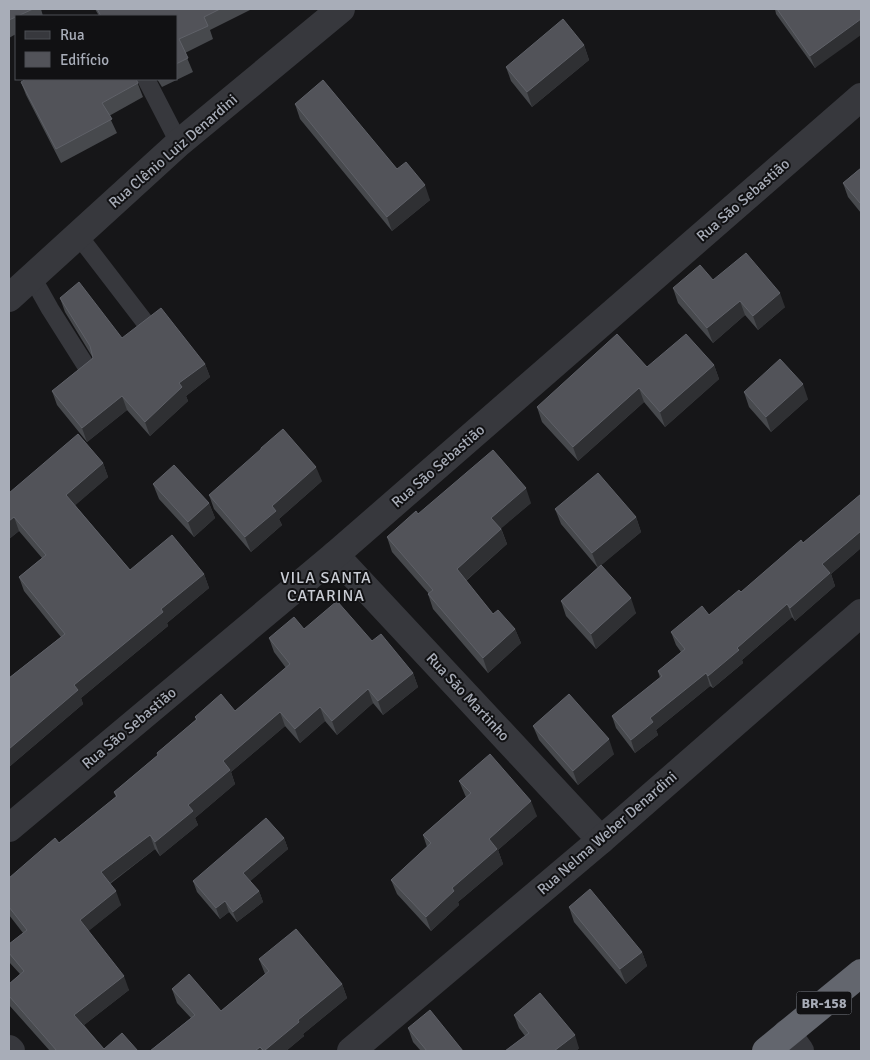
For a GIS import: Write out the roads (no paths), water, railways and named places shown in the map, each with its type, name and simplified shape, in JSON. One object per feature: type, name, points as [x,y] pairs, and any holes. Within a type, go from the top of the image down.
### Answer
[{"type":"highway","name":"BR-158","points":[[766,1051],[794,1042],[861,974]]},
{"type":"street","name":"Rua Clênio Luiz Denardini","points":[[9,298],[179,143],[341,9]]},
{"type":"street","name":"Rua São Sebastião","points":[[9,828],[335,555],[861,97]]},
{"type":"street","name":"Rua São Martinho","points":[[335,555],[601,840]]},
{"type":"street","name":"Rua Nelma Weber Denardini","points":[[351,1051],[601,840],[861,613]]},
{"type":"lane","points":[[147,80],[179,143]]},
{"type":"lane","points":[[78,235],[144,321]]},
{"type":"lane","points":[[32,277],[50,310],[86,366]]},
{"type":"district","name":"VILA SANTA CATARINA","points":[[326,586]]}]
